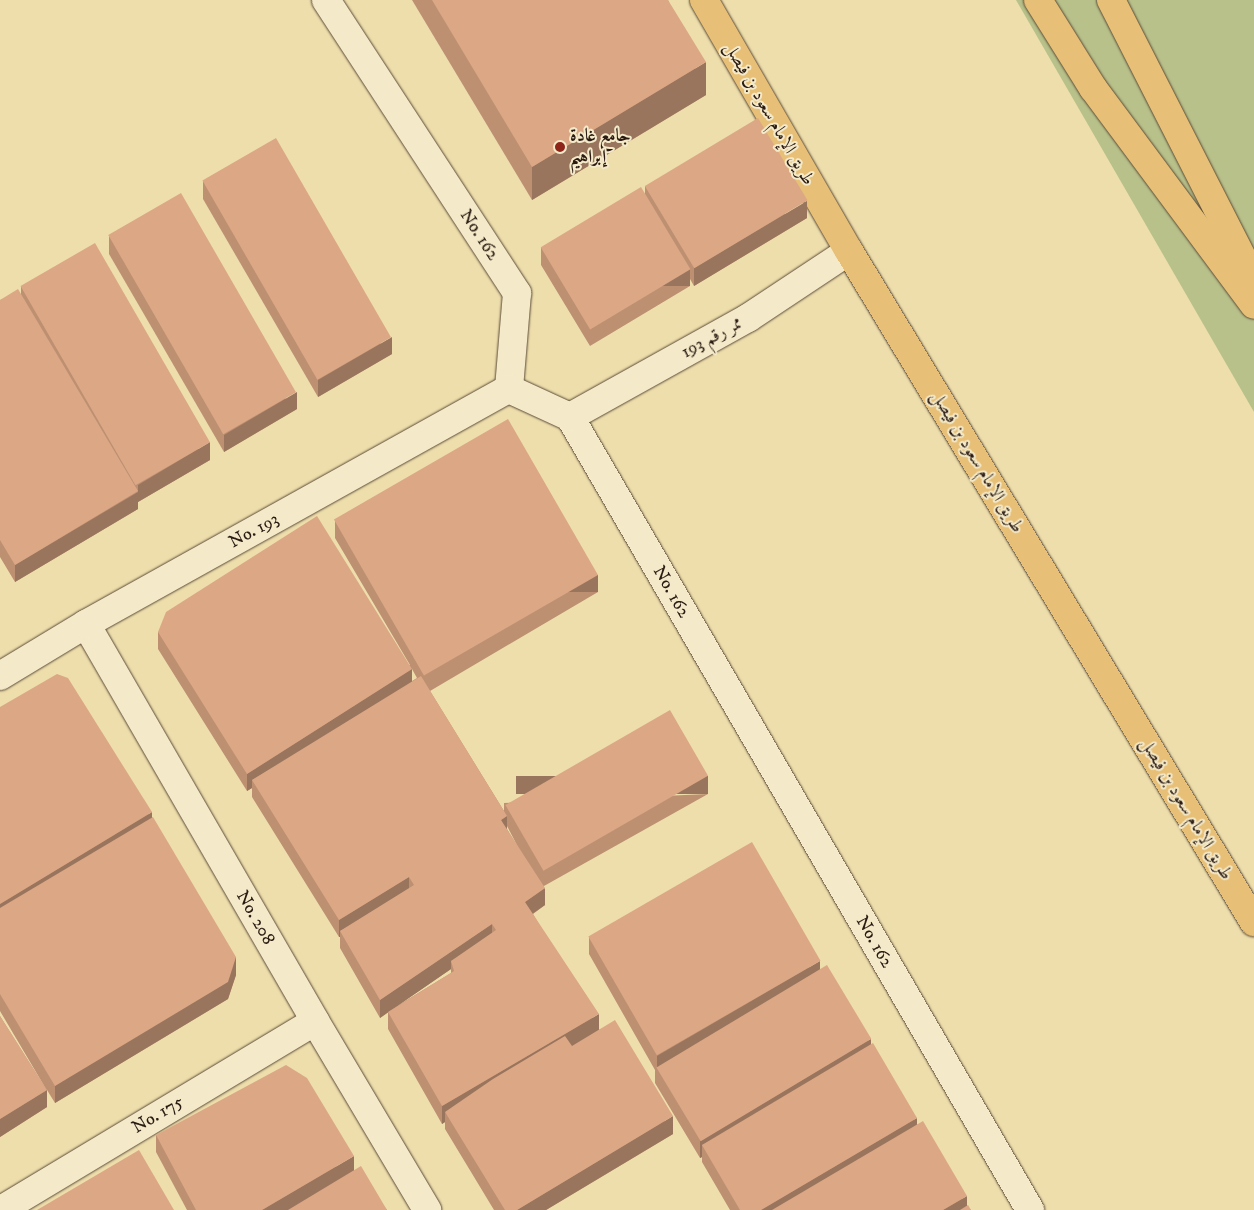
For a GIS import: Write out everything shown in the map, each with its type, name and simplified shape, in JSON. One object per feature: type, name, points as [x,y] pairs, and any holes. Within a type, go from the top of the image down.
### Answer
[{"type":"main road","name":"طريق الإمام سعود بن فيصل","points":[[704,0],[850,251],[1254,922]]},
{"type":"main road","points":[[1038,0],[1093,88],[1254,305]]},
{"type":"main road","points":[[1110,0],[1254,281]]},
{"type":"street","name":"No. 162","points":[[326,0],[518,294],[509,389]]},
{"type":"street","name":"ممر رقم 193","points":[[570,417],[748,318],[850,251]]},
{"type":"street","points":[[509,389],[570,417]]},
{"type":"street","name":"No. 193","points":[[0,676],[86,624],[509,389]]},
{"type":"street","name":"No. 162","points":[[570,417],[1030,1210]]},
{"type":"street","name":"No. 208","points":[[86,624],[314,1020],[428,1210]]},
{"type":"street","name":"No. 175","points":[[1,1210],[314,1020]]},
{"type":"green space","points":[[1016,0],[1254,0],[1254,412]]},
{"type":"building","name":"جامع غادة إبراهيم","points":[[432,0],[668,0],[706,62],[532,167]]},
{"type":"building","points":[[758,118],[807,200],[694,268],[645,186]]},
{"type":"building","points":[[276,138],[391,337],[317,380],[202,180]]},
{"type":"building","points":[[641,187],[690,269],[590,330],[541,247]]},
{"type":"building","points":[[181,193],[296,392],[223,434],[108,235]]},
{"type":"building","points":[[95,243],[210,442],[136,485],[21,286]]},
{"type":"building","points":[[18,289],[138,491],[15,565],[0,540],[0,300]]},
{"type":"building","points":[[508,419],[598,575],[424,675],[334,520]]},
{"type":"building","points":[[317,516],[412,669],[247,774],[158,632],[166,612]]},
{"type":"building","points":[[57,674],[68,678],[152,812],[0,904],[0,707]]},
{"type":"building","points":[[421,676],[507,816],[501,820],[545,888],[525,902],[599,1014],[442,1106],[388,1012],[454,971],[451,961],[496,930],[492,924],[380,1000],[340,931],[414,885],[409,877],[339,920],[252,780]]},
{"type":"building","points":[[670,710],[708,776],[543,871],[505,805]]},
{"type":"building","points":[[153,817],[236,957],[228,982],[55,1086],[0,994],[0,908]]},
{"type":"building","points":[[752,842],[821,961],[657,1055],[588,936]]},
{"type":"building","points":[[827,965],[871,1039],[701,1141],[656,1067]]},
{"type":"building","points":[[0,1016],[47,1090],[0,1119]]},
{"type":"building","points":[[615,1020],[673,1116],[517,1210],[505,1210],[445,1112],[493,1079],[565,1036],[572,1046]]},
{"type":"building","points":[[873,1043],[917,1118],[761,1210],[740,1210],[702,1145]]},
{"type":"building","points":[[286,1065],[307,1078],[354,1156],[262,1210],[196,1210],[156,1135]]},
{"type":"building","points":[[923,1121],[967,1196],[943,1210],[772,1210]]},
{"type":"building","points":[[139,1150],[174,1210],[37,1210]]},
{"type":"building","points":[[361,1166],[387,1210],[288,1210]]},
{"type":"building","points":[[968,1205],[971,1210],[960,1210]]},
{"type":"place","name":"جامع غادة إبراهيم","points":[[560,147]]}]
